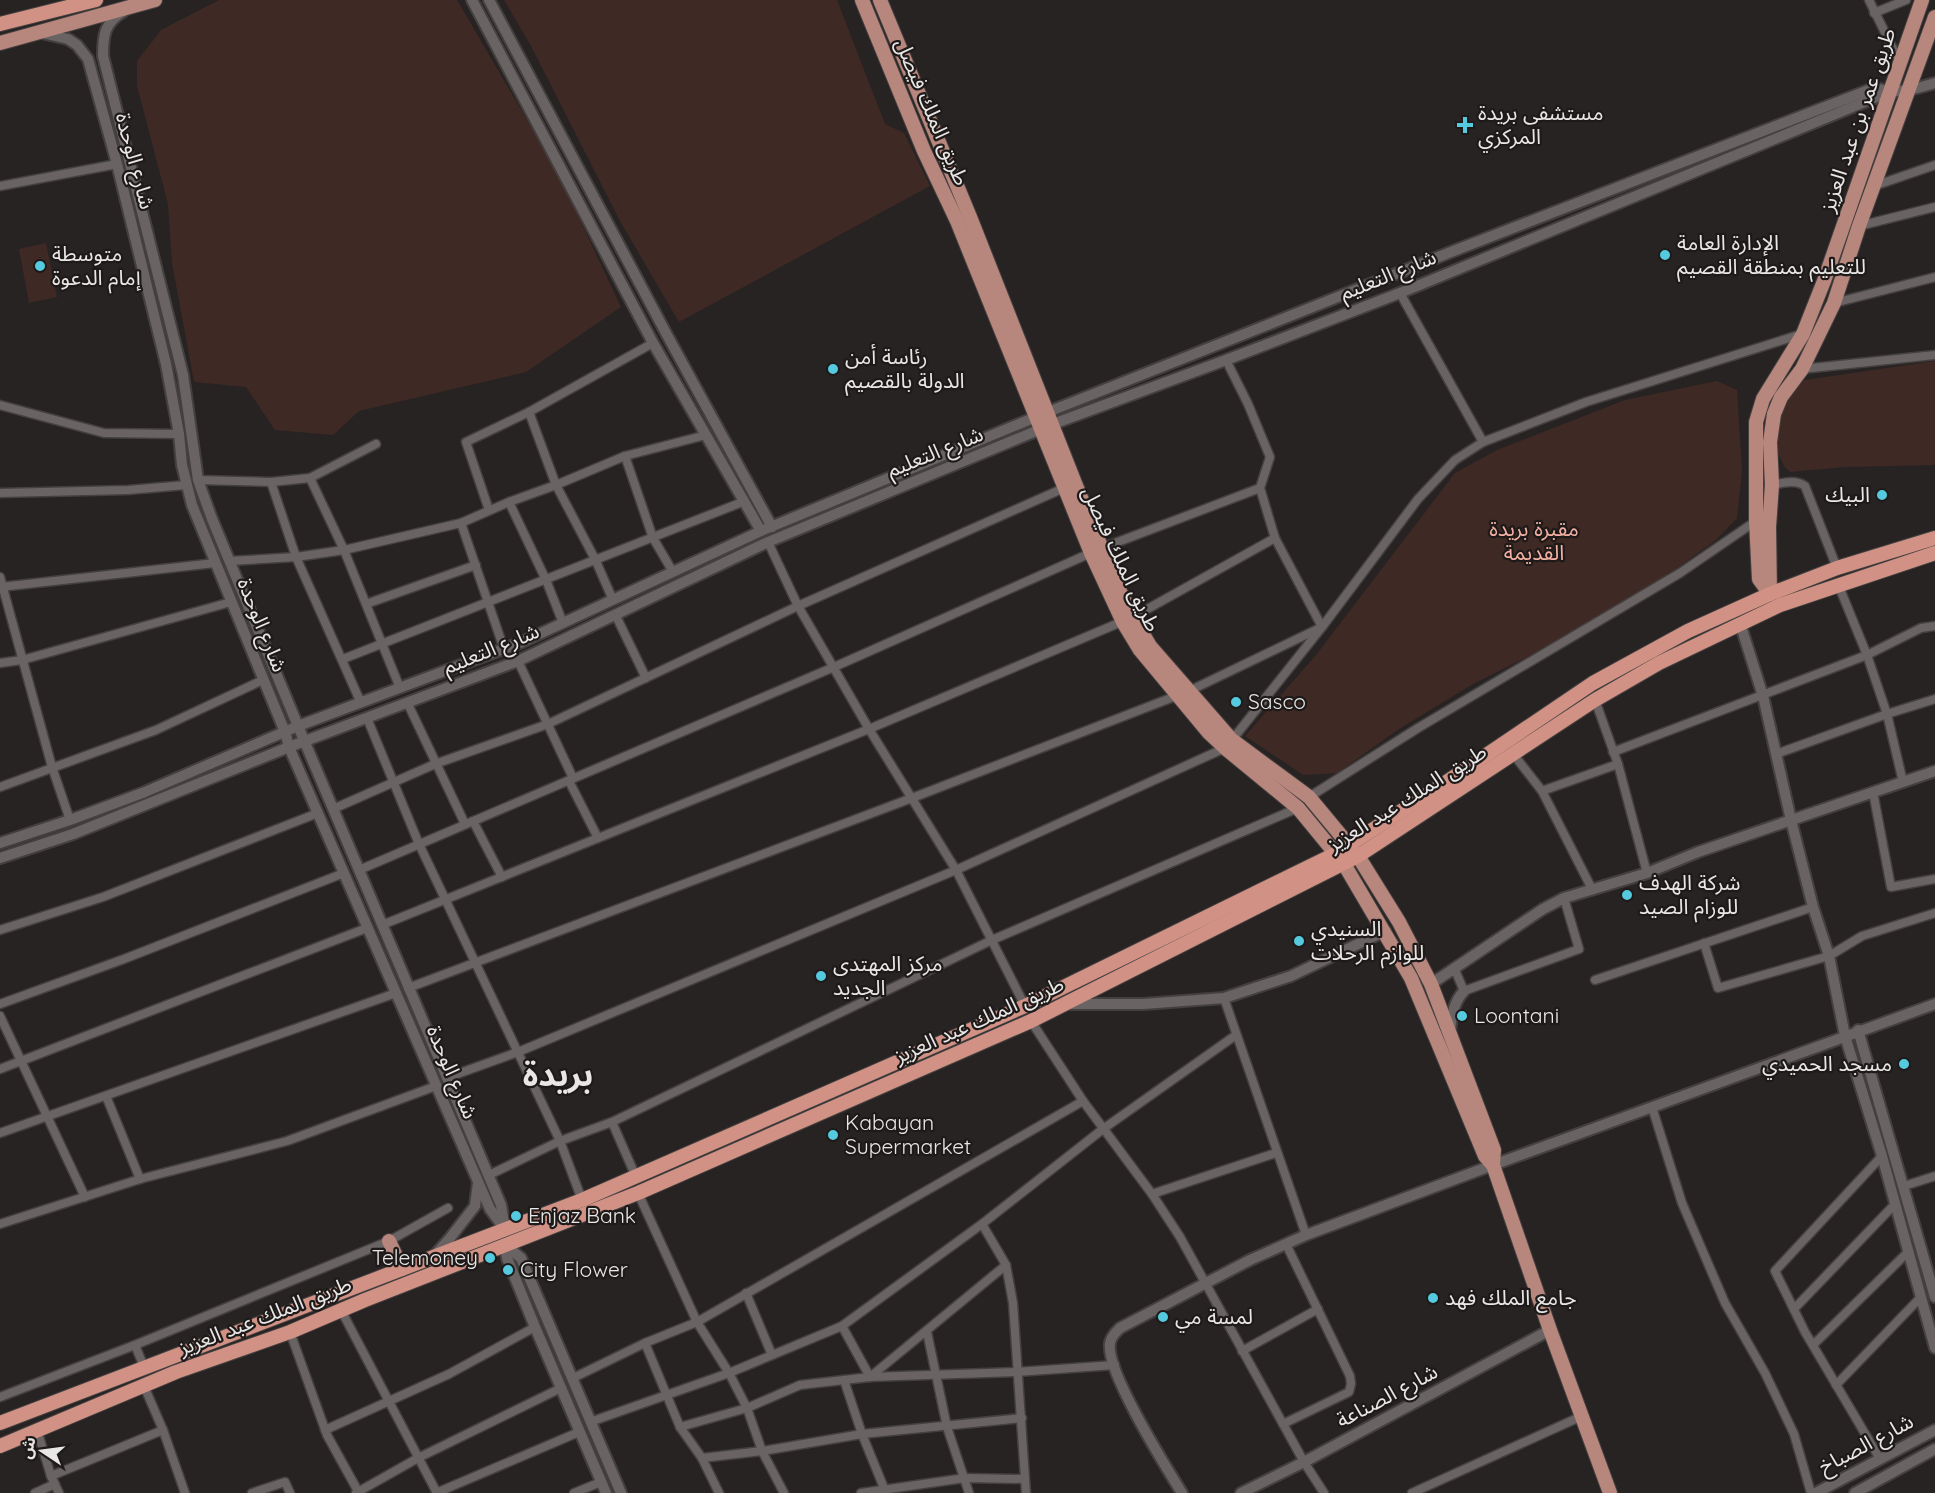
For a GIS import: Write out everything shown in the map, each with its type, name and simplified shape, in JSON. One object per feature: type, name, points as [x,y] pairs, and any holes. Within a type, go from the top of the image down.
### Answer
[{"type":"highway","points":[[0,24],[96,0]]},
{"type":"highway","name":"طريق الملك عبد العزيز","points":[[1354,851],[1446,783],[1593,683],[1688,632],[1770,594],[1837,568],[1935,538]]},
{"type":"highway","name":"طريق الملك عبد العزيز","points":[[0,1446],[176,1372],[290,1332],[638,1193],[1068,1004],[1354,851],[1514,755],[1595,700],[1659,663],[1780,605],[1935,553]]},
{"type":"highway","name":"طريق الملك عبد العزيز","points":[[0,1423],[582,1200],[1025,1005],[1339,859]]},
{"type":"main road","points":[[0,43],[155,0]]},
{"type":"main road","name":"طريق الملك فيصل","points":[[862,0],[924,151],[957,220],[1140,650],[1183,693],[1228,744],[1298,808],[1339,859],[1385,931],[1411,978],[1485,1156],[1493,1165],[1610,1493]]},
{"type":"main road","name":"طريق الملك فيصل","points":[[880,0],[940,144],[1044,421],[1064,488],[1097,551]]},
{"type":"main road","name":"طريق عمر بن عبد العزيز","points":[[1770,594],[1759,579],[1756,521],[1756,422],[1763,399],[1803,334],[1824,281],[1922,0]]},
{"type":"main road","name":"طريق عمر بن عبد العزيز","points":[[1770,594],[1769,527],[1772,485],[1770,442],[1774,414],[1781,397],[1802,369],[1834,303],[1907,92],[1931,41],[1935,17]]},
{"type":"main road","name":"طريق الملك فيصل","points":[[1228,744],[1309,797],[1354,851],[1399,922],[1431,984],[1494,1150],[1493,1165]]},
{"type":"main road","points":[[389,1241],[402,1269]]},
{"type":"street","points":[[489,0],[661,325],[772,527]]},
{"type":"street","points":[[1869,0],[1900,63]]},
{"type":"street","points":[[1874,13],[1906,0]]},
{"type":"street","points":[[474,2],[654,343],[761,531]]},
{"type":"street","points":[[129,8],[115,16],[104,34],[103,56],[183,375],[198,480],[298,726],[489,1175],[501,1205],[505,1228]]},
{"type":"street","name":"شارع الوحدة","points":[[42,33],[68,39],[88,59],[117,164],[166,363],[179,434],[182,465],[192,505],[285,732],[289,747],[478,1183],[490,1209],[505,1228]]},
{"type":"street","name":"شارع التعليم","points":[[0,858],[128,812],[289,747],[518,661],[768,542],[1044,421],[1434,258],[1874,88],[1890,92],[1907,92],[1935,83]]},
{"type":"street","name":"شارع التعليم","points":[[0,843],[145,792],[298,726],[504,649],[761,531],[1044,421],[1226,360],[1400,292],[1890,92]]},
{"type":"street","points":[[0,186],[117,164]]},
{"type":"street","points":[[1874,186],[1935,165]]},
{"type":"street","points":[[1859,226],[1935,207]]},
{"type":"street","points":[[1834,303],[1935,277]]},
{"type":"street","points":[[1400,292],[1483,442]]},
{"type":"street","points":[[446,1078],[518,1052],[956,870],[1228,744],[1322,627],[1418,499],[1455,460],[1483,442],[1586,402],[1803,334]]},
{"type":"street","points":[[489,510],[466,442],[529,412],[654,343]]},
{"type":"street","points":[[1802,369],[1935,355]]},
{"type":"street","points":[[1226,360],[1248,404],[1270,457],[1260,488],[1275,538],[1322,627]]},
{"type":"street","points":[[0,405],[104,433],[179,434]]},
{"type":"street","points":[[529,412],[556,485],[595,560],[612,600]]},
{"type":"street","points":[[229,561],[296,557],[344,550],[461,523],[509,501],[556,485],[625,456],[706,435]]},
{"type":"street","points":[[198,480],[271,482],[310,478],[376,444]]},
{"type":"street","points":[[625,456],[653,538],[673,572]]},
{"type":"street","points":[[310,478],[344,550],[400,688]]},
{"type":"street","points":[[1772,485],[1790,481],[1805,486],[1837,568]]},
{"type":"street","points":[[271,482],[296,557],[361,703]]},
{"type":"street","points":[[0,493],[128,490],[186,485]]},
{"type":"street","points":[[333,809],[435,764],[548,724],[798,606],[1064,488]]},
{"type":"street","points":[[359,870],[834,667],[1097,551],[1260,488]]},
{"type":"street","points":[[509,501],[546,580],[563,623]]},
{"type":"street","points":[[343,659],[745,501]]},
{"type":"street","points":[[1309,797],[1418,728],[1680,573],[1756,521]]},
{"type":"street","points":[[461,523],[504,649]]},
{"type":"street","points":[[382,925],[869,729],[1128,620],[1275,538]]},
{"type":"street","points":[[768,542],[798,606],[869,729],[956,870],[1025,1005]]},
{"type":"street","points":[[1,586],[215,563]]},
{"type":"street","points":[[366,604],[476,565]]},
{"type":"street","points":[[0,577],[52,767],[69,820]]},
{"type":"street","points":[[1838,584],[1867,655],[1887,714],[1903,782]]},
{"type":"street","points":[[0,663],[22,660],[231,602]]},
{"type":"street","points":[[616,616],[646,678]]},
{"type":"street","points":[[1740,623],[1763,696],[1813,907],[1829,956],[1845,1036],[1882,1156],[1935,1348]]},
{"type":"street","points":[[1613,752],[1867,655],[1922,628],[1935,626]]},
{"type":"street","points":[[408,988],[1183,693],[1322,627]]},
{"type":"street","points":[[518,661],[598,838]]},
{"type":"street","points":[[0,787],[156,730],[263,680]]},
{"type":"street","points":[[1776,754],[1935,699]]},
{"type":"street","points":[[1595,700],[1617,764],[1647,873]]},
{"type":"street","points":[[407,702],[435,764],[502,877]]},
{"type":"street","points":[[367,718],[419,844],[560,1142],[582,1200]]},
{"type":"street","points":[[1514,755],[1542,792],[1592,889]]},
{"type":"street","points":[[1542,792],[1617,764]]},
{"type":"street","points":[[1431,984],[1543,909],[1564,898],[1647,873],[1698,852],[1935,771]]},
{"type":"street","points":[[1873,792],[1891,887],[1935,879]]},
{"type":"street","points":[[489,1175],[560,1142],[612,1122],[992,940],[1298,808]]},
{"type":"street","points":[[0,930],[103,897],[318,813]]},
{"type":"street","points":[[0,1004],[124,959],[344,873]]},
{"type":"street","points":[[1449,1035],[1457,999],[1464,991],[1580,949],[1564,898]]},
{"type":"street","points":[[1595,980],[1813,907]]},
{"type":"street","points":[[1704,944],[1718,988],[1829,956],[1862,936],[1935,913]]},
{"type":"street","points":[[0,1069],[368,928]]},
{"type":"street","points":[[1068,1004],[1143,1005],[1224,998],[1291,976],[1385,931]]},
{"type":"street","points":[[1455,970],[1464,991]]},
{"type":"street","points":[[0,1133],[396,993]]},
{"type":"street","points":[[1224,998],[1306,1235]]},
{"type":"street","points":[[1182,1493],[1155,1450],[1124,1389],[1110,1352],[1110,1343],[1120,1328],[1250,1260],[1306,1235],[1858,1030],[1935,1004]]},
{"type":"street","points":[[0,1016],[85,1197]]},
{"type":"street","points":[[1031,1021],[1083,1101],[1152,1194],[1195,1263],[1304,1462],[1324,1493]]},
{"type":"street","points":[[1858,1030],[1935,1297]]},
{"type":"street","points":[[590,1422],[667,1397],[842,1326],[982,1224],[1103,1129],[1236,1035]]},
{"type":"street","points":[[0,1224],[140,1179],[287,1141],[436,1086]]},
{"type":"street","points":[[106,1096],[140,1179]]},
{"type":"street","points":[[573,1378],[645,1343],[698,1322],[1083,1101]]},
{"type":"street","points":[[1652,1107],[1682,1203],[1725,1303],[1765,1373],[1794,1434],[1811,1493]]},
{"type":"street","points":[[612,1122],[636,1177]]},
{"type":"street","points":[[1152,1194],[1276,1153]]},
{"type":"street","points":[[1880,1459],[1813,1345],[1774,1272],[1882,1156]]},
{"type":"street","points":[[1904,1186],[1935,1176]]},
{"type":"street","points":[[430,1260],[475,1206],[478,1183]]},
{"type":"street","points":[[638,1193],[698,1322],[747,1408],[762,1451],[784,1493]]},
{"type":"street","points":[[1794,1309],[1895,1204]]},
{"type":"street","points":[[0,1397],[135,1345],[389,1241],[448,1208]]},
{"type":"street","points":[[982,1224],[1006,1265],[1013,1303],[1026,1493]]},
{"type":"street","points":[[1283,1424],[1349,1392],[1351,1384],[1350,1376],[1286,1244]]},
{"type":"street","points":[[506,1245],[507,1258],[535,1328],[606,1493]]},
{"type":"street","points":[[506,1245],[521,1258],[621,1493]]},
{"type":"street","points":[[1813,1345],[1909,1251]]},
{"type":"street","points":[[870,1377],[1006,1265]]},
{"type":"street","points":[[746,1293],[772,1355]]},
{"type":"street","points":[[1836,1385],[1920,1298]]},
{"type":"street","points":[[1242,1351],[1318,1309]]},
{"type":"street","points":[[341,1310],[437,1493],[579,1432]]},
{"type":"street","points":[[842,1326],[870,1377]]},
{"type":"street","points":[[325,1430],[449,1374],[535,1328]]},
{"type":"street","name":"شارع الصناعة","points":[[1241,1493],[1304,1462],[1550,1330]]},
{"type":"street","points":[[290,1332],[325,1430],[358,1493],[420,1457],[561,1388]]},
{"type":"street","points":[[927,1332],[934,1374],[947,1427],[969,1493]]},
{"type":"street","points":[[645,1343],[680,1426],[702,1458],[719,1493]]},
{"type":"street","points":[[135,1345],[144,1367]]},
{"type":"street","points":[[680,1426],[747,1408],[800,1385],[870,1377],[1016,1372],[1115,1365]]},
{"type":"street","points":[[844,1380],[862,1434],[884,1488]]},
{"type":"street","points":[[144,1386],[163,1430],[184,1493]]},
{"type":"street","points":[[1412,1493],[1582,1416]]},
{"type":"street","points":[[702,1458],[762,1451],[862,1434],[1022,1418]]},
{"type":"street","points":[[37,1430],[55,1485]]},
{"type":"street","points":[[35,1493],[163,1430]]},
{"type":"street","name":"شارع الصباخ","points":[[1816,1493],[1935,1430]]},
{"type":"street","points":[[1855,1493],[1935,1449]]},
{"type":"street","points":[[861,1493],[965,1478],[1024,1479]]},
{"type":"street","points":[[252,1493],[285,1482],[290,1493]]},
{"type":"street","points":[[574,1493],[601,1482]]},
{"type":"green space","points":[[219,0],[457,0],[558,173],[621,307],[526,372],[359,411],[333,435],[275,430],[246,387],[194,382],[172,263],[168,204],[137,86],[137,61],[161,30]]},
{"type":"green space","points":[[504,0],[837,0],[885,124],[904,133],[930,186],[679,322],[620,221],[531,46]]},
{"type":"green space","points":[[46,243],[57,297],[29,303],[19,249]]},
{"type":"green space","points":[[1935,361],[1935,465],[1845,467],[1790,472],[1784,466],[1775,446],[1778,418],[1791,393],[1805,380]]},
{"type":"green space","name":"مقبرة بريدة القديمة","points":[[1717,381],[1737,390],[1742,471],[1737,518],[1716,540],[1641,594],[1541,650],[1473,684],[1399,729],[1337,773],[1303,775],[1245,736],[1316,655],[1455,473],[1497,450],[1625,400]]},
{"type":"place","name":"مستشفى بريدة المركزي","points":[[1465,125]]},
{"type":"place","name":"الإدارة العامة للتعليم بمنطقة القصيم","points":[[1665,255]]},
{"type":"place","name":"متوسطة إمام الدعوة","points":[[40,266]]},
{"type":"place","name":"رئاسة أمن الدولة بالقصيم","points":[[833,369]]},
{"type":"place","name":"البيك","points":[[1882,495]]},
{"type":"place","name":"Sasco","points":[[1236,702]]},
{"type":"place","name":"شركة الهدف للوزام الصيد","points":[[1627,895]]},
{"type":"place","name":"السنيدي للوازم الرحلات","points":[[1299,941]]},
{"type":"place","name":"مركز المهتدى الجديد","points":[[821,976]]},
{"type":"place","name":"Loontani","points":[[1462,1016]]},
{"type":"place","name":"مسجد الحميدي","points":[[1904,1064]]},
{"type":"place","name":"Kabayan Supermarket","points":[[833,1135]]},
{"type":"place","name":"Enjaz Bank","points":[[516,1216]]},
{"type":"place","name":"Telemoney","points":[[490,1258]]},
{"type":"place","name":"City Flower","points":[[508,1270]]},
{"type":"place","name":"جامع الملك فهد","points":[[1433,1298]]},
{"type":"place","name":"لمسة مي","points":[[1163,1317]]},
{"type":"district","name":"بريدة","points":[[558,1074]]}]
